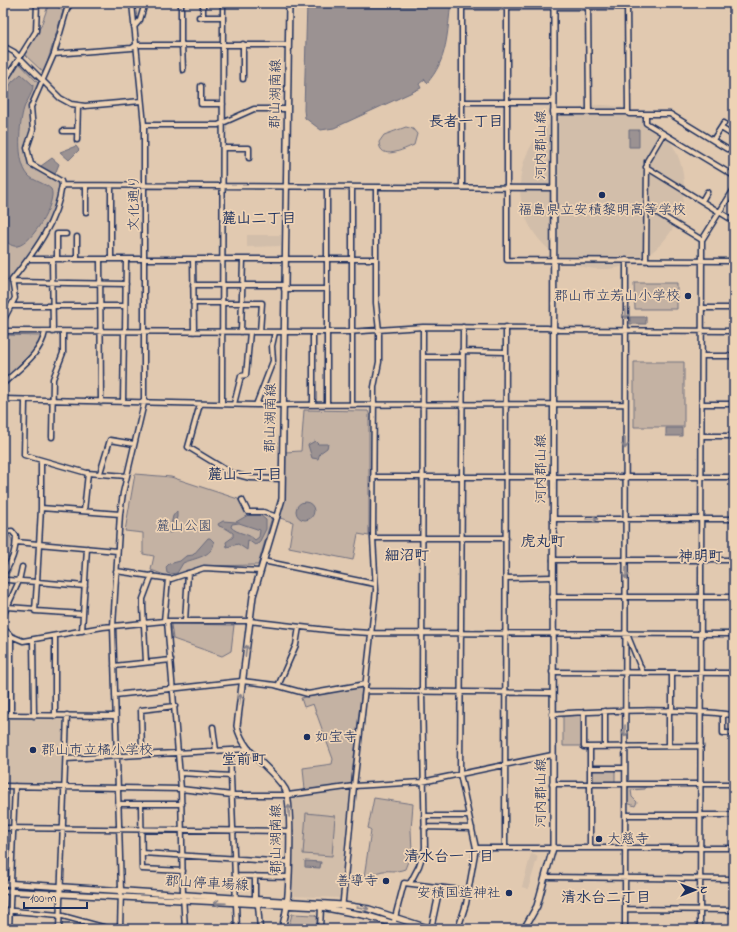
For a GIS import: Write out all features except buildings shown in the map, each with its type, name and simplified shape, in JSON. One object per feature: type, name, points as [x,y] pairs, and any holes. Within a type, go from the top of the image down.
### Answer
[{"type":"main road","name":"郡山湖南線","points":[[282,929],[288,900],[290,831],[288,795],[277,778],[243,743],[237,726],[253,596],[281,503],[289,3]]},
{"type":"main road","name":"河内郡山線","points":[[524,929],[533,914],[546,877],[553,848],[552,577],[554,5]]},
{"type":"main road","name":"郡山停車場線","points":[[3,883],[183,895],[288,900],[342,908]]},
{"type":"main road","name":"郡山停車場線","points":[[3,891],[121,896],[236,904],[369,909],[395,920],[411,929]]},
{"type":"main road","name":"郡山停車場線","points":[[395,920],[431,929]]},
{"type":"street","points":[[3,84],[36,31],[37,3]]},
{"type":"street","points":[[3,321],[15,298],[12,282],[46,233],[54,216],[62,186],[61,181],[31,164],[27,148],[33,130],[31,107],[54,54],[67,9],[71,3]]},
{"type":"street","name":"文化通り","points":[[120,929],[121,890],[113,626],[120,514],[144,403],[144,125],[132,3]]},
{"type":"street","points":[[134,27],[140,20],[145,3]]},
{"type":"street","points":[[181,3],[181,44],[183,70]]},
{"type":"street","points":[[203,3],[201,17],[223,17]]},
{"type":"street","points":[[222,403],[223,3]]},
{"type":"street","points":[[462,187],[462,5],[627,5],[628,112]]},
{"type":"street","points":[[507,5],[507,260],[734,261]]},
{"type":"street","points":[[588,5],[589,112]]},
{"type":"street","points":[[243,44],[243,79]]},
{"type":"street","points":[[54,54],[132,48],[136,45],[288,45]]},
{"type":"street","points":[[3,46],[10,49],[19,57],[63,100],[78,106],[141,101]]},
{"type":"street","points":[[3,71],[11,71]]},
{"type":"street","points":[[201,86],[201,104],[223,104]]},
{"type":"street","points":[[462,102],[553,102]]},
{"type":"street","points":[[77,140],[78,106]]},
{"type":"street","points":[[144,125],[218,125],[254,109],[287,109]]},
{"type":"street","points":[[553,112],[628,112],[629,114],[670,114],[727,149]]},
{"type":"street","points":[[646,114],[646,123],[734,176]]},
{"type":"street","points":[[713,140],[724,123]]},
{"type":"street","points":[[721,128],[734,136]]},
{"type":"street","points":[[63,131],[77,131]]},
{"type":"street","points":[[646,261],[646,161],[663,134]]},
{"type":"street","points":[[223,148],[249,148],[249,158]]},
{"type":"street","points":[[646,167],[734,221]]},
{"type":"street","points":[[62,186],[553,188]]},
{"type":"street","points":[[86,186],[86,212]]},
{"type":"street","points":[[111,186],[111,259]]},
{"type":"street","points":[[327,404],[328,187]]},
{"type":"street","points":[[352,187],[352,404]]},
{"type":"street","points":[[342,908],[354,786],[366,691],[375,584],[373,538],[374,388],[379,362],[375,259],[376,187]]},
{"type":"street","points":[[700,929],[700,598],[703,331],[702,240],[734,189]]},
{"type":"street","points":[[702,201],[707,192]]},
{"type":"street","points":[[646,206],[702,240]]},
{"type":"street","points":[[53,332],[52,282],[57,234],[66,234]]},
{"type":"street","points":[[77,259],[78,237]]},
{"type":"street","points":[[28,259],[375,259]]},
{"type":"street","points":[[100,259],[101,402]]},
{"type":"street","points":[[123,402],[126,259]]},
{"type":"street","points":[[193,259],[194,332]]},
{"type":"street","points":[[241,332],[243,259]]},
{"type":"street","points":[[625,929],[626,260]]},
{"type":"street","points":[[12,282],[126,284]]},
{"type":"street","points":[[193,285],[242,284],[327,289]]},
{"type":"street","points":[[193,303],[262,303],[260,332]]},
{"type":"street","points":[[11,306],[125,306]]},
{"type":"street","points":[[703,308],[734,308]]},
{"type":"street","points":[[410,883],[419,866],[425,848],[422,782],[423,327]]},
{"type":"street","points":[[3,331],[379,332],[423,327],[506,327],[626,331],[734,331]]},
{"type":"street","points":[[458,929],[469,891],[476,848],[460,774],[462,692],[461,539],[463,327]]},
{"type":"street","points":[[505,848],[506,327]]},
{"type":"street","points":[[3,384],[39,349],[45,332]]},
{"type":"street","points":[[52,437],[53,379],[63,353],[64,332]]},
{"type":"street","points":[[234,404],[241,376],[246,374],[250,332]]},
{"type":"street","points":[[256,405],[273,361],[272,346],[275,332]]},
{"type":"street","points":[[313,332],[313,404]]},
{"type":"street","points":[[462,351],[506,352]]},
{"type":"street","points":[[702,356],[734,356]]},
{"type":"street","points":[[423,357],[462,357]]},
{"type":"street","points":[[3,399],[25,401],[200,404],[222,403],[256,405],[625,404]]},
{"type":"street","points":[[25,401],[24,455],[88,473],[127,476]]},
{"type":"street","points":[[200,404],[188,447],[231,473],[250,478],[282,479]]},
{"type":"street","points":[[702,404],[734,404]]},
{"type":"street","points":[[702,436],[734,436]]},
{"type":"street","points":[[100,473],[110,440],[134,444]]},
{"type":"street","points":[[35,609],[41,508],[41,461]]},
{"type":"street","points":[[84,511],[88,473]]},
{"type":"street","points":[[374,477],[734,478]]},
{"type":"street","points":[[242,500],[248,512],[263,512],[277,517]]},
{"type":"street","points":[[41,508],[120,514]]},
{"type":"street","points":[[553,519],[734,519]]},
{"type":"street","points":[[3,532],[15,533],[16,542],[10,566],[3,574]]},
{"type":"street","points":[[373,538],[506,538]]},
{"type":"street","points":[[16,542],[117,551]]},
{"type":"street","points":[[82,631],[87,548]]},
{"type":"street","points":[[553,560],[734,560]]},
{"type":"street","points":[[263,561],[375,584]]},
{"type":"street","points":[[3,616],[19,581],[22,567]]},
{"type":"street","points":[[116,571],[152,575],[168,579],[175,579],[204,568],[260,571]]},
{"type":"street","points":[[185,621],[188,573]]},
{"type":"street","points":[[146,662],[142,623],[143,599],[152,575]]},
{"type":"street","points":[[506,578],[552,577]]},
{"type":"street","points":[[168,579],[166,621],[174,689],[179,753],[182,804],[183,901],[185,929]]},
{"type":"street","points":[[7,580],[85,586]]},
{"type":"street","points":[[552,597],[734,597]]},
{"type":"street","points":[[8,607],[35,609],[35,611],[83,614]]},
{"type":"street","points":[[3,628],[11,636],[24,641],[55,637],[113,626],[166,621],[250,621],[371,633],[734,634]]},
{"type":"street","points":[[278,686],[296,646],[299,627]]},
{"type":"street","points":[[626,634],[643,672]]},
{"type":"street","points":[[11,636],[11,715]]},
{"type":"street","points":[[55,637],[55,716]]},
{"type":"street","points":[[33,640],[34,716]]},
{"type":"street","points":[[114,666],[171,660]]},
{"type":"street","points":[[552,672],[734,673]]},
{"type":"street","points":[[669,746],[672,672]]},
{"type":"street","points":[[115,695],[242,680],[278,686],[308,694],[366,684]]},
{"type":"street","points":[[366,691],[552,693]]},
{"type":"street","points":[[142,755],[141,710],[175,706]]},
{"type":"street","points":[[552,714],[625,710],[671,710],[701,711],[734,715]]},
{"type":"street","points":[[605,711],[605,746]]},
{"type":"street","points":[[584,712],[584,747],[701,746]]},
{"type":"street","points":[[723,714],[723,733],[734,733]]},
{"type":"street","points":[[3,715],[115,716]]},
{"type":"street","points":[[59,929],[67,715]]},
{"type":"street","points":[[213,727],[216,751]]},
{"type":"street","points":[[590,747],[590,847]]},
{"type":"street","points":[[66,759],[249,749]]},
{"type":"street","points":[[230,751],[237,929]]},
{"type":"street","points":[[3,786],[181,789],[232,794],[288,795],[354,786],[422,782],[552,754]]},
{"type":"street","points":[[591,768],[625,768]]},
{"type":"street","points":[[180,773],[231,776]]},
{"type":"street","points":[[552,784],[734,784]]},
{"type":"street","points":[[9,929],[15,786]]},
{"type":"street","points":[[118,804],[182,804]]},
{"type":"street","points":[[141,804],[142,869],[183,871]]},
{"type":"street","points":[[626,815],[734,815]]},
{"type":"street","points":[[424,816],[470,816]]},
{"type":"street","points":[[424,827],[472,828]]},
{"type":"street","points":[[3,828],[290,831]]},
{"type":"street","points":[[476,848],[734,848]]},
{"type":"street","points":[[142,852],[288,862]]},
{"type":"street","points":[[235,876],[288,877]]},
{"type":"street","points":[[255,876],[255,898]]},
{"type":"street","points":[[546,877],[734,879]]},
{"type":"street","points":[[392,929],[404,883],[469,891]]},
{"type":"street","points":[[431,929],[440,887]]},
{"type":"street","points":[[258,905],[260,929]]},
{"type":"street","points":[[320,929],[321,907]]},
{"type":"street","points":[[625,909],[734,910]]},
{"type":"street","points":[[3,910],[59,915],[110,929]]},
{"type":"shaded area","points":[[307,3],[451,3],[447,35],[443,55],[439,65],[427,83],[425,79],[419,84],[421,88],[334,128],[321,130],[305,118],[304,110]]},
{"type":"shaded area","points":[[21,74],[33,85],[31,94],[24,108],[21,123],[20,152],[24,169],[33,179],[51,189],[52,195],[50,204],[41,224],[27,240],[20,245],[14,246],[9,244],[3,237],[3,97],[12,82]]},
{"type":"shaded area","name":"福島県立安積黎明高等学校","points":[[602,105],[633,111],[660,129],[678,156],[684,187],[678,218],[660,245],[633,263],[602,269],[571,263],[544,245],[526,218],[520,187],[526,156],[544,129],[571,111]]},
{"type":"shaded area","points":[[629,130],[639,130],[639,147],[629,147]]},
{"type":"shaded area","points":[[76,146],[79,150],[69,160],[60,152]]},
{"type":"shaded area","points":[[52,158],[59,164],[55,174],[41,168],[41,166]]},
{"type":"shaded area","points":[[247,235],[281,235],[281,246],[247,247]]},
{"type":"shaded area","points":[[630,317],[646,317],[646,324],[630,324]]},
{"type":"shaded area","points":[[666,428],[682,428],[682,436],[666,436]]},
{"type":"shaded area","points":[[315,441],[318,444],[328,444],[327,448],[320,453],[318,459],[312,458],[308,445]]},
{"type":"shaded area","points":[[301,502],[309,502],[314,507],[312,518],[309,520],[301,520],[296,515],[296,507]]},
{"type":"shaded area","points":[[177,511],[177,517],[172,532],[169,533],[173,516]]},
{"type":"shaded area","points":[[248,515],[260,515],[266,520],[266,529],[259,543],[255,545],[248,540],[247,550],[238,544],[227,547],[226,542],[233,537],[233,533],[219,526],[218,524],[223,521],[236,522]],"holes":[[[239,523],[260,530],[259,537],[255,540],[231,527],[232,524]]]},
{"type":"shaded area","points":[[208,538],[214,542],[213,547],[207,554],[183,563],[177,573],[167,573],[166,567],[169,564],[180,561],[186,556],[193,555]]},
{"type":"shaded area","name":"郡山市立橘小学校","points":[[3,718],[65,718],[62,783],[3,783]]},
{"type":"shaded area","points":[[351,789],[341,898],[293,896],[292,796]]},
{"type":"shaded area","points":[[531,854],[538,856],[528,889],[522,887]]},
{"type":"shaded area","points":[[305,861],[321,862],[320,868],[305,867]]},
{"type":"green space","points":[[49,3],[52,3],[63,11],[44,73],[24,54],[41,26]]},
{"type":"green space","points":[[17,63],[19,63],[39,84],[29,105],[31,128],[26,148],[29,165],[59,182],[60,186],[53,213],[38,243],[24,264],[9,280],[3,283],[3,86]]},
{"type":"green space","points":[[406,127],[413,129],[417,134],[414,145],[399,151],[388,153],[380,148],[379,142],[384,135]]},
{"type":"green space","points":[[634,283],[677,283],[677,309],[635,309]]},
{"type":"green space","points":[[3,335],[40,336],[41,340],[36,348],[3,381]]},
{"type":"green space","points":[[634,362],[684,362],[684,427],[634,427]]},
{"type":"green space","points":[[304,410],[368,411],[369,413],[369,536],[358,534],[353,560],[289,547],[293,522],[280,518],[284,501],[285,452],[301,451]]},
{"type":"green space","name":"麓山公園","points":[[135,474],[171,477],[238,499],[249,514],[264,513],[272,517],[258,565],[201,566],[170,577],[151,570],[154,556],[143,554],[143,533],[125,531]]},
{"type":"green space","points":[[3,535],[10,536],[13,544],[10,562],[11,570],[3,582]]},
{"type":"green space","points":[[171,624],[234,625],[231,651],[222,656],[173,639]]},
{"type":"green space","points":[[362,687],[351,784],[305,790],[303,768],[332,764],[333,759],[313,704],[304,707],[301,698]]},
{"type":"green space","points":[[582,715],[582,746],[563,746],[563,716]]},
{"type":"green space","points":[[593,769],[615,770],[615,782],[592,782]]},
{"type":"green space","points":[[629,786],[646,787],[645,789],[631,790],[632,797],[637,802],[635,806],[627,803],[627,789]]},
{"type":"green space","points":[[374,798],[413,804],[411,830],[412,851],[405,869],[398,871],[382,871],[364,877],[371,830],[368,828]]},
{"type":"green space","points":[[306,813],[335,816],[332,856],[303,854]]},
{"type":"green space","points":[[292,914],[315,915],[317,917],[317,929],[288,929]]},
{"type":"place","name":"福島県立安積黎明高等学校","points":[[602,195]]},
{"type":"place","name":"郡山市立芳山小学校","points":[[688,296]]},
{"type":"place","name":"如宝寺","points":[[307,737]]},
{"type":"place","name":"郡山市立橘小学校","points":[[33,750]]},
{"type":"place","name":"大慈寺","points":[[599,839]]},
{"type":"place","name":"善導寺","points":[[386,881]]},
{"type":"place","name":"安積国造神社","points":[[509,893]]},
{"type":"district","name":"長者一丁目","points":[[466,122]]},
{"type":"district","name":"麓山二丁目","points":[[259,219]]},
{"type":"district","name":"麓山一丁目","points":[[245,475]]},
{"type":"district","name":"虎丸町","points":[[543,542]]},
{"type":"district","name":"細沼町","points":[[407,556]]},
{"type":"district","name":"神明町","points":[[701,557]]},
{"type":"district","name":"堂前町","points":[[244,760]]},
{"type":"district","name":"清水台一丁目","points":[[449,857]]},
{"type":"district","name":"清水台二丁目","points":[[606,898]]}]
